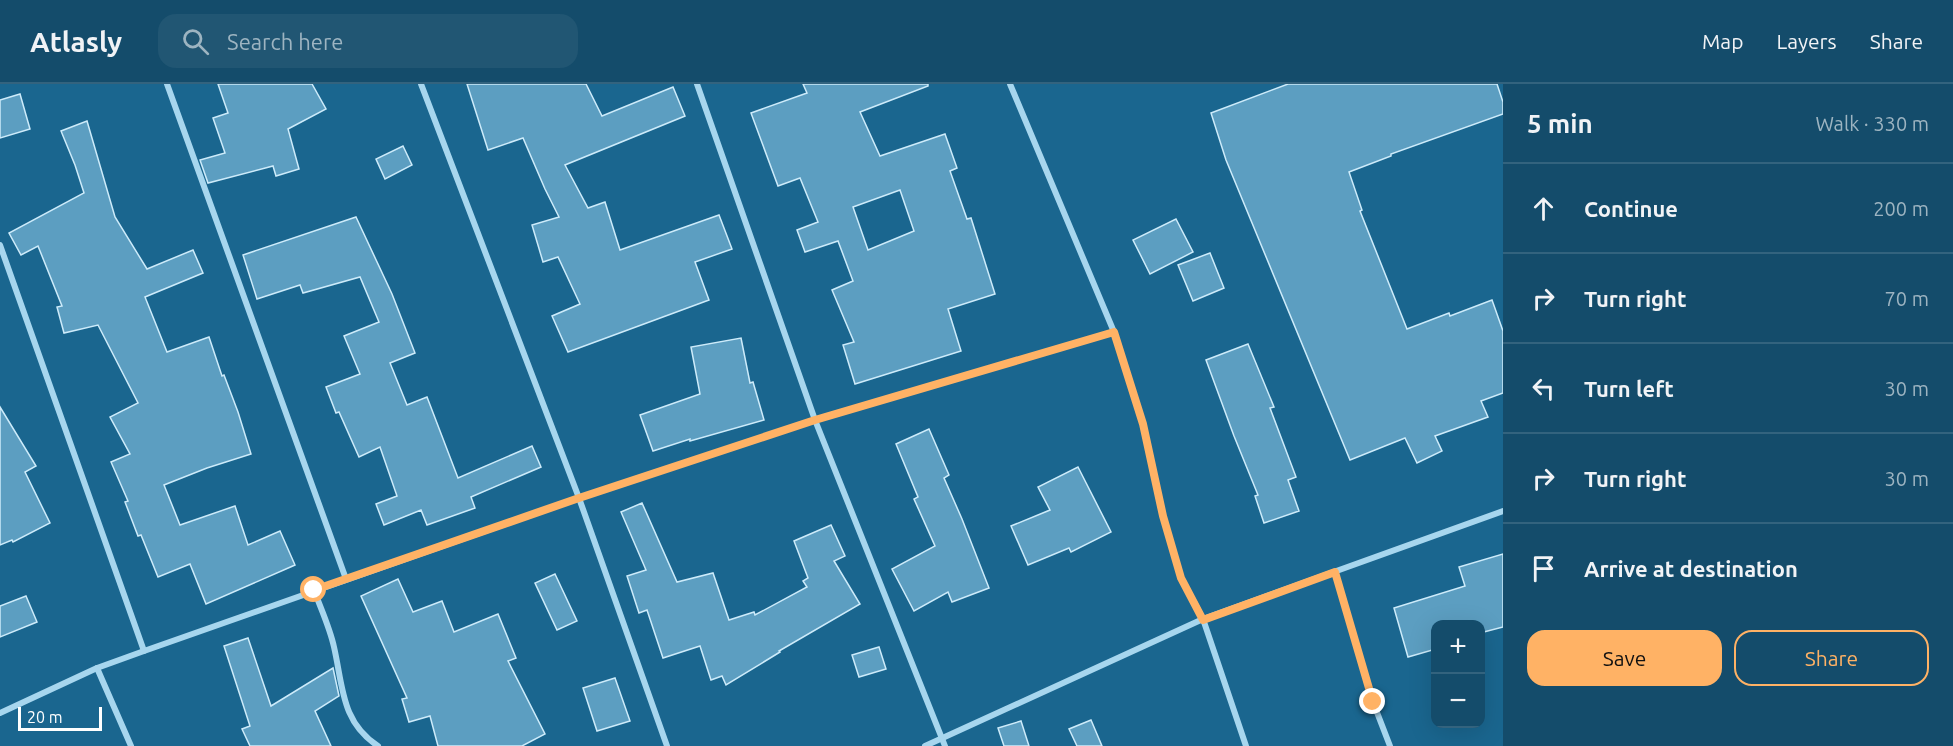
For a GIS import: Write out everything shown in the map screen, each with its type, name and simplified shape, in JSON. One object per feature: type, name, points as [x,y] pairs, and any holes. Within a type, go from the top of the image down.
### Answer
[{"type":"street","points":[[167,84],[346,579]]},
{"type":"street","points":[[422,84],[579,498],[667,746]]},
{"type":"street","points":[[697,84],[815,420],[944,743]]},
{"type":"street","points":[[1010,84],[1114,332],[1143,424],[1163,516],[1181,578],[1203,620],[1246,746]]},
{"type":"street","points":[[0,244],[144,651]]},
{"type":"street","points":[[0,713],[97,668],[579,498],[815,420],[1114,332]]},
{"type":"street","points":[[925,746],[944,743],[1203,620],[1503,511]]},
{"type":"street","points":[[1335,572],[1373,702],[1390,746]]},
{"type":"street","points":[[314,590],[334,645],[345,703],[364,737],[378,746]]},
{"type":"street","points":[[97,668],[131,746]]},
{"type":"building","points":[[218,84],[312,84],[326,109],[288,129],[299,169],[276,176],[273,166],[208,183],[200,160],[225,153],[213,118],[228,113]]},
{"type":"building","points":[[467,84],[586,84],[602,116],[673,87],[685,116],[565,165],[588,208],[605,202],[620,250],[719,215],[732,249],[695,262],[709,300],[568,352],[552,316],[580,304],[558,257],[543,262],[532,225],[559,217],[523,138],[488,150]]},
{"type":"building","points":[[803,84],[928,84],[928,86],[860,112],[880,156],[945,134],[957,168],[950,171],[967,219],[971,218],[995,294],[948,309],[961,351],[855,384],[843,345],[854,342],[832,290],[853,281],[838,241],[805,252],[797,230],[818,222],[800,178],[778,186],[751,113],[807,93]],"holes":[[[900,190],[914,231],[868,250],[853,207]]]},
{"type":"building","points":[[1288,84],[1497,84],[1503,102],[1503,114],[1391,154],[1391,156],[1349,172],[1362,210],[1360,211],[1407,329],[1492,300],[1503,331],[1503,393],[1481,401],[1488,417],[1435,436],[1442,451],[1417,463],[1405,438],[1350,460],[1226,160],[1211,113]]},
{"type":"building","points":[[20,94],[30,129],[0,138],[0,100]]},
{"type":"building","points":[[87,121],[115,217],[147,269],[193,250],[203,273],[145,297],[167,352],[209,337],[222,376],[224,375],[238,412],[251,454],[164,485],[180,525],[235,506],[248,545],[280,531],[295,565],[206,604],[190,564],[158,577],[141,535],[138,536],[125,502],[128,501],[111,462],[130,454],[110,417],[138,403],[98,325],[64,333],[57,307],[62,306],[38,246],[21,255],[9,233],[84,193],[61,131]]},
{"type":"building","points":[[403,146],[412,165],[385,179],[376,159]]},
{"type":"building","points":[[356,217],[392,294],[415,353],[390,363],[407,405],[427,397],[458,478],[532,446],[541,467],[471,497],[475,508],[427,525],[421,510],[384,525],[376,504],[397,496],[380,447],[359,457],[339,412],[336,413],[326,387],[360,374],[344,336],[379,322],[360,277],[303,293],[300,285],[257,299],[243,255]]},
{"type":"building","points":[[1176,219],[1193,252],[1150,274],[1133,240]]},
{"type":"building","points":[[1210,253],[1224,288],[1193,301],[1178,265]]},
{"type":"building","points":[[741,338],[750,383],[753,382],[764,420],[653,451],[640,415],[700,394],[691,347]]},
{"type":"building","points":[[1248,344],[1274,407],[1270,408],[1296,477],[1288,480],[1299,511],[1264,523],[1255,496],[1258,495],[1206,360]]},
{"type":"building","points":[[0,407],[36,466],[25,472],[50,523],[13,542],[12,540],[0,545]]},
{"type":"building","points":[[929,429],[949,475],[944,478],[989,588],[952,602],[948,592],[914,611],[892,569],[935,546],[914,499],[918,497],[896,444]]},
{"type":"building","points":[[1078,467],[1111,532],[1071,552],[1069,548],[1028,565],[1011,526],[1050,510],[1038,487]]},
{"type":"building","points":[[642,503],[677,582],[713,573],[729,620],[754,612],[755,615],[807,587],[803,581],[808,578],[794,541],[831,525],[845,556],[834,561],[860,604],[726,685],[722,676],[711,680],[700,646],[663,658],[647,610],[639,613],[627,576],[646,570],[621,512]]},
{"type":"building","points":[[1503,554],[1503,627],[1485,632],[1485,620],[1431,620],[1431,650],[1408,657],[1394,608],[1465,586],[1459,567]]},
{"type":"building","points":[[555,574],[577,621],[557,630],[535,583]]},
{"type":"building","points":[[398,579],[413,612],[442,601],[454,632],[498,614],[516,658],[508,661],[545,734],[522,746],[438,746],[430,716],[409,722],[402,699],[407,698],[361,596]]},
{"type":"building","points":[[26,596],[37,622],[0,637],[0,606]]},
{"type":"building","points":[[248,638],[271,706],[333,668],[339,696],[315,711],[331,746],[250,746],[242,729],[250,726],[224,646]]},
{"type":"building","points":[[879,647],[886,669],[859,677],[852,655]]},
{"type":"building","points":[[615,678],[630,721],[597,731],[583,688]]},
{"type":"building","points":[[1091,720],[1102,746],[1077,746],[1069,729]]},
{"type":"building","points":[[1021,721],[1029,746],[1004,746],[998,728]]},
{"type":"route","points":[[314,590],[579,498],[815,420],[1114,332],[1143,424],[1163,516],[1181,578],[1203,620],[1335,572],[1373,702]]}]
